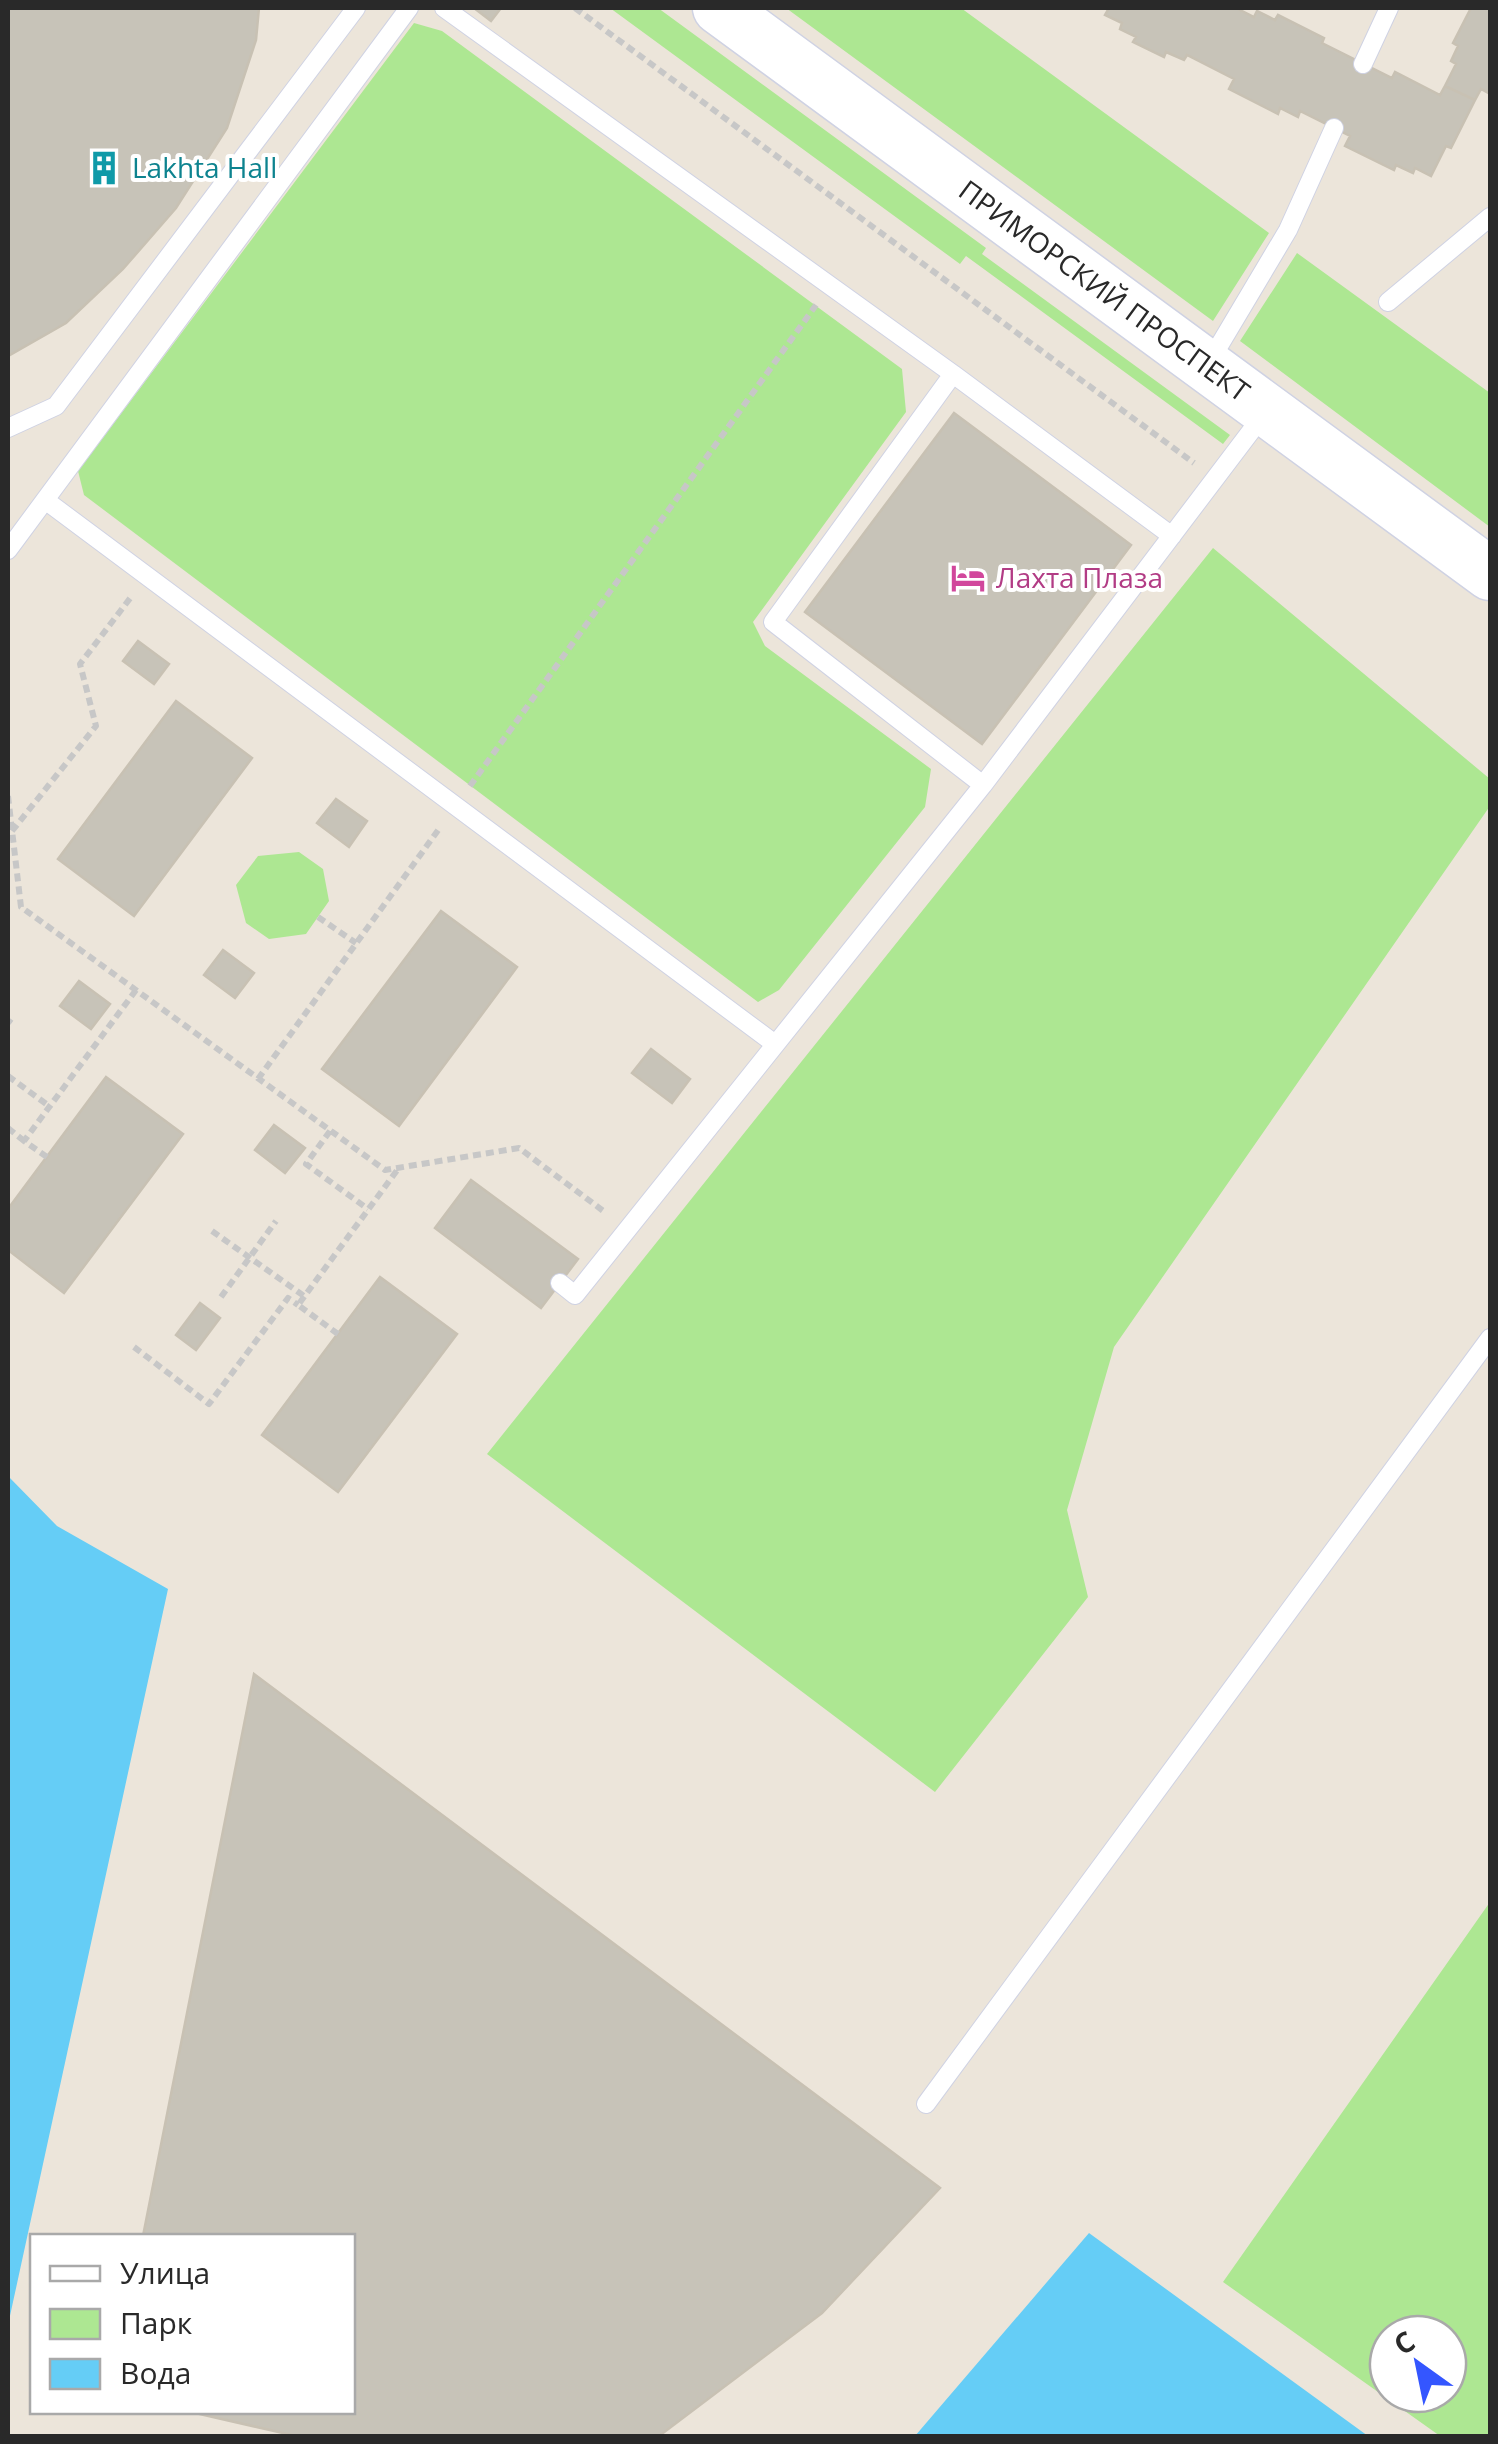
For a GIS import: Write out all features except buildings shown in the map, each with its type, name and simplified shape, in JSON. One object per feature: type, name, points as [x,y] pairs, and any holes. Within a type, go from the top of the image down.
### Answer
[{"type":"street","name":"ПРИМОРСКИЙ ПРОСПЕКТ","points":[[719,8],[1490,574]]},
{"type":"lane","points":[[8,428],[56,406],[356,8]]},
{"type":"lane","points":[[8,550],[409,8]]},
{"type":"lane","points":[[444,8],[1172,536]]},
{"type":"lane","points":[[1363,64],[1389,8]]},
{"type":"lane","points":[[1207,366],[1288,230],[1334,128]]},
{"type":"lane","points":[[1388,302],[1490,220]]},
{"type":"lane","points":[[953,374],[774,622],[982,785]]},
{"type":"lane","points":[[560,1283],[575,1295],[982,785],[1268,410]]},
{"type":"lane","points":[[45,500],[775,1044]]},
{"type":"lane","points":[[926,2104],[1490,1338]]},
{"type":"path","points":[[575,8],[1216,479]]},
{"type":"path","points":[[258,1079],[830,285]]},
{"type":"path","points":[[12,831],[96,726],[80,664],[147,576]]},
{"type":"path","points":[[8,796],[20,906],[385,1170],[520,1148],[628,1228]]},
{"type":"path","points":[[318,917],[356,944]]},
{"type":"path","points":[[24,1141],[136,990]]},
{"type":"path","points":[[8,1076],[50,1106]]},
{"type":"path","points":[[8,1128],[47,1157]]},
{"type":"path","points":[[330,1131],[306,1164],[368,1210]]},
{"type":"path","points":[[298,1305],[399,1168]]},
{"type":"path","points":[[222,1297],[276,1222]]},
{"type":"path","points":[[212,1231],[304,1296]]},
{"type":"path","points":[[134,1347],[209,1404],[288,1298],[338,1334]]},
{"type":"green space","points":[[610,8],[658,8],[986,248],[982,254],[1230,435],[1223,444],[966,256],[960,264]]},
{"type":"green space","points":[[786,8],[961,8],[1269,233],[1213,321]]},
{"type":"green space","points":[[414,23],[442,31],[902,369],[906,412],[753,622],[765,646],[931,769],[925,807],[779,990],[758,1002],[84,495],[78,471]]},
{"type":"green space","points":[[1297,253],[1490,393],[1490,527],[1240,341]]},
{"type":"green space","points":[[1213,548],[1490,779],[1490,806],[1114,1347],[1067,1510],[1088,1597],[935,1792],[487,1454]]},
{"type":"green space","points":[[299,852],[323,869],[329,901],[306,934],[269,939],[246,923],[236,885],[258,856]]},
{"type":"green space","points":[[1490,1902],[1490,2436],[1440,2436],[1409,2414],[1468,2414],[1468,2314],[1368,2314],[1368,2385],[1223,2282]]},
{"type":"water","points":[[8,1476],[57,1526],[168,1589],[8,2325]]},
{"type":"water","points":[[1089,2233],[1368,2436],[915,2436]]},
{"type":"place","name":"Lakhta Hall","points":[[104,168]]},
{"type":"place","name":"Лахта Плаза","points":[[968,578]]}]
